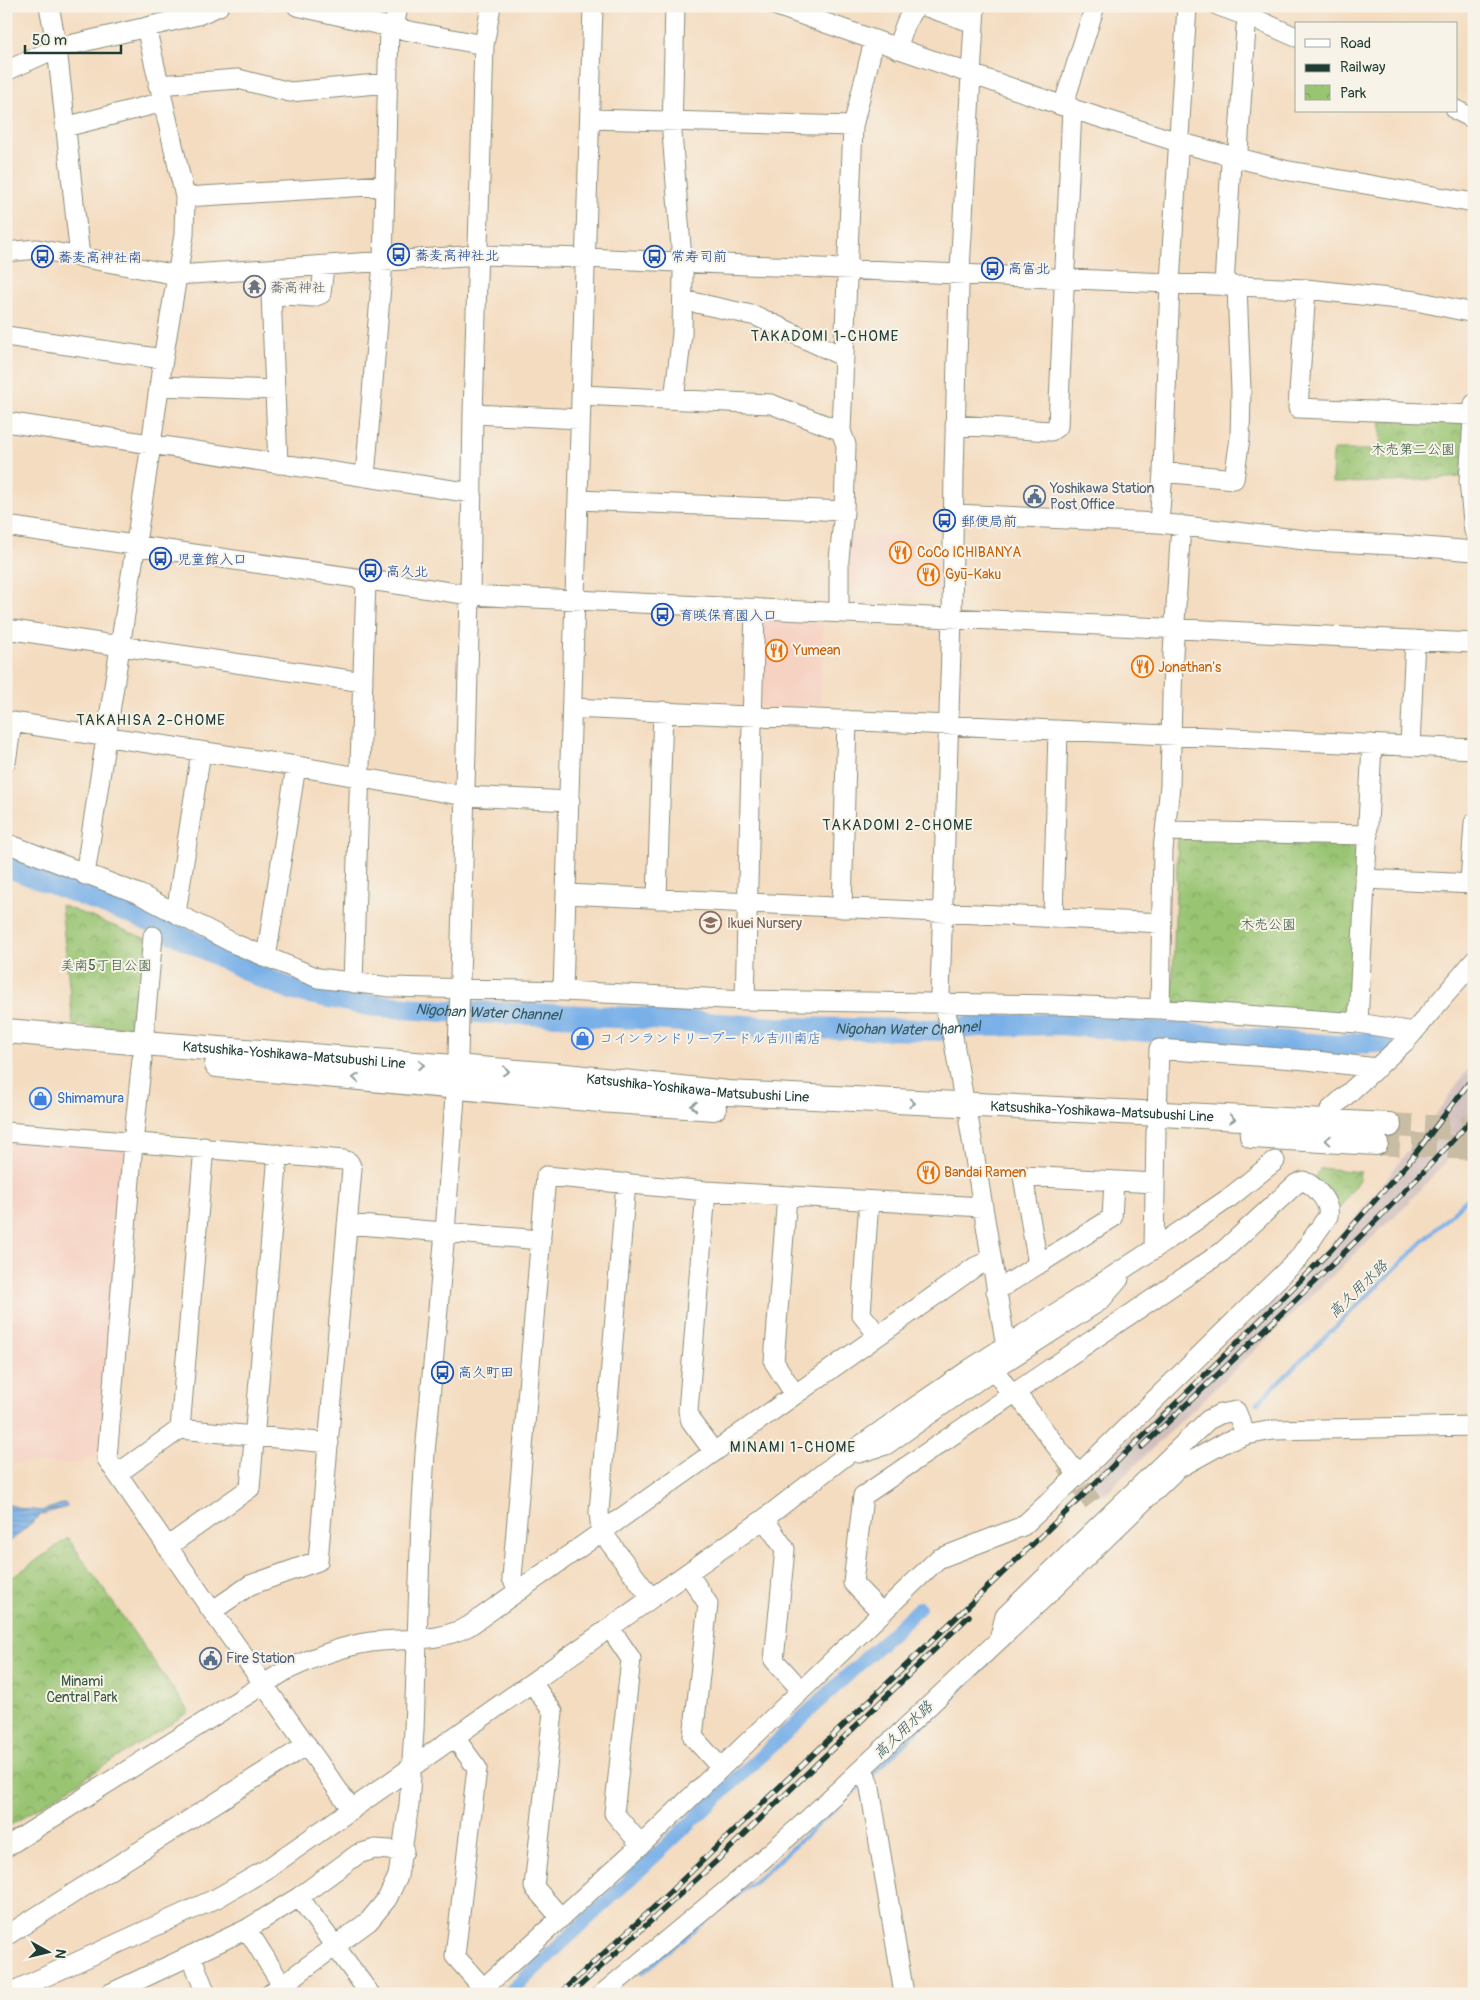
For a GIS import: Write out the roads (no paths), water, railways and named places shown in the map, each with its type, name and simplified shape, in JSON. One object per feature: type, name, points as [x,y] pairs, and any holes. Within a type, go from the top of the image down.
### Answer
[{"type":"main road","name":"Katsushika-Yoshikawa-Matsubushi Line","points":[[6,1031],[143,1051]]},
{"type":"main road","name":"Katsushika-Yoshikawa-Matsubushi Line","points":[[6,1046],[143,1051],[457,1077],[556,1075],[728,1093],[967,1114],[1383,1134]]},
{"type":"street","points":[[49,6],[58,48],[80,257]]},
{"type":"street","points":[[6,71],[58,48],[198,15],[219,6]]},
{"type":"street","points":[[297,6],[484,45]]},
{"type":"street","points":[[366,477],[383,262],[388,83],[392,27],[398,6]]},
{"type":"street","points":[[247,1929],[276,1990],[369,1921],[387,1899],[398,1876],[404,1851],[412,1766],[425,1453],[445,1232],[460,1017],[473,414],[484,45],[492,6]]},
{"type":"street","points":[[563,991],[593,6]]},
{"type":"street","points":[[674,399],[682,334],[683,300],[683,263],[672,120],[675,6]]},
{"type":"street","points":[[777,6],[970,74],[1178,142],[1284,170],[1474,203]]},
{"type":"street","points":[[897,49],[905,25],[917,6]]},
{"type":"street","points":[[924,6],[974,15],[960,274],[952,618],[947,725],[940,994],[951,1032],[967,1114],[1006,1346]]},
{"type":"street","points":[[955,425],[1051,431],[1058,426],[1065,279],[1068,107],[1095,6]]},
{"type":"street","points":[[1159,523],[1163,472],[1170,283],[1187,6]]},
{"type":"street","points":[[1219,6],[1295,37]]},
{"type":"street","points":[[1163,472],[1234,479],[1240,438],[1241,392],[1231,286],[1231,164],[1238,151],[1246,27],[1250,17]]},
{"type":"street","points":[[85,874],[163,359],[184,235],[185,197],[146,27]]},
{"type":"street","points":[[839,612],[839,559],[844,511],[846,445],[841,431],[853,126],[874,41]]},
{"type":"street","points":[[65,127],[160,94],[238,78],[290,92],[388,83]]},
{"type":"street","points":[[1458,111],[1474,118]]},
{"type":"street","points":[[590,119],[853,126]]},
{"type":"street","points":[[185,197],[385,185]]},
{"type":"street","points":[[6,252],[37,249],[177,275],[479,255],[585,258],[847,271],[1306,289],[1416,301],[1474,313]]},
{"type":"street","points":[[272,294],[313,297],[321,294],[324,266]]},
{"type":"street","points":[[270,269],[278,464]]},
{"type":"street","points":[[1306,289],[1298,408],[1473,409],[1472,471],[1474,531]]},
{"type":"street","points":[[683,300],[756,316],[844,357]]},
{"type":"street","points":[[6,336],[163,359]]},
{"type":"street","points":[[159,386],[275,390]]},
{"type":"street","points":[[581,396],[770,404],[841,431]]},
{"type":"street","points":[[473,414],[580,418]]},
{"type":"street","points":[[6,422],[472,493]]},
{"type":"street","points":[[578,500],[844,511]]},
{"type":"street","points":[[953,514],[1159,523],[1313,541],[1474,551]]},
{"type":"street","points":[[1160,1009],[1163,850],[1170,786],[1170,736],[1181,525]]},
{"type":"street","points":[[6,526],[470,595],[1474,643]]},
{"type":"street","points":[[353,983],[366,581]]},
{"type":"street","points":[[745,1000],[755,608]]},
{"type":"street","points":[[6,629],[363,682]]},
{"type":"street","points":[[1410,746],[1415,640]]},
{"type":"street","points":[[572,708],[1474,749]]},
{"type":"street","points":[[657,899],[663,711]]},
{"type":"street","points":[[842,908],[847,720]]},
{"type":"street","points":[[6,762],[9,721],[296,766],[465,796],[570,801]]},
{"type":"street","points":[[1052,918],[1058,730]]},
{"type":"street","points":[[1358,1023],[1372,744]]},
{"type":"street","points":[[176,913],[201,752]]},
{"type":"street","points":[[266,958],[296,766]]},
{"type":"street","points":[[1365,879],[1472,884],[1474,823]]},
{"type":"street","points":[[1166,831],[1368,835]]},
{"type":"street","points":[[6,843],[139,894],[266,958],[318,978],[353,983],[461,993],[563,991],[944,1009],[1060,1005],[1160,1009],[1358,1023],[1414,1032]]},
{"type":"street","points":[[567,894],[1162,923]]},
{"type":"street","points":[[153,936],[133,1143],[107,1459],[352,1810]]},
{"type":"street","points":[[1330,1110],[1414,1032],[1474,961]]},
{"type":"street","points":[[1154,1249],[1159,1049],[1307,1060],[1377,1068]]},
{"type":"street","points":[[6,1132],[204,1147],[349,1162],[352,1169],[318,1560],[250,1585],[212,1611]]},
{"type":"street","points":[[180,1430],[204,1147]]},
{"type":"street","points":[[167,1547],[250,1488],[278,1154]]},
{"type":"street","points":[[8,1994],[217,1898],[241,1885],[352,1810],[688,1573],[844,1457],[970,1369],[1154,1249],[1228,1198],[1275,1161]]},
{"type":"street","points":[[519,1591],[512,1578],[546,1176],[706,1191],[982,1206]]},
{"type":"street","points":[[1038,1265],[1022,1176],[1155,1183]]},
{"type":"street","points":[[996,1291],[1112,1218],[1114,1181]]},
{"type":"street","points":[[455,1738],[476,1768],[455,1956],[480,1991],[641,1844],[721,1768],[938,1558],[1023,1526],[1078,1475],[1298,1259],[1328,1216],[1328,1205],[1308,1182],[1303,1181],[1296,1184],[1222,1252],[1012,1390],[863,1496],[853,1583],[882,1612]]},
{"type":"street","points":[[626,1183],[599,1512],[601,1531],[650,1598]]},
{"type":"street","points":[[706,1191],[688,1411],[691,1421],[713,1452]]},
{"type":"street","points":[[787,1196],[774,1362],[794,1394]]},
{"type":"street","points":[[868,1201],[860,1314],[878,1335]]},
{"type":"street","points":[[347,1224],[541,1240]]},
{"type":"street","points":[[6,1847],[263,1683],[308,1660],[339,1649],[370,1642],[439,1638],[456,1633],[469,1626],[878,1335],[975,1267],[991,1260]]},
{"type":"street","points":[[844,1457],[886,1445],[994,1369],[1100,1301],[1134,1262]]},
{"type":"street","points":[[994,1369],[1078,1475]]},
{"type":"street","points":[[999,1640],[1005,1616],[1100,1512],[1208,1420],[1220,1414],[1236,1411],[1241,1419],[1246,1435]]},
{"type":"street","points":[[602,1994],[865,1778],[999,1640],[1177,1469],[1205,1452],[1246,1435],[1274,1430],[1474,1426]]},
{"type":"street","points":[[117,1474],[180,1430],[329,1443]]},
{"type":"street","points":[[764,1518],[785,1549],[774,1660],[801,1690]]},
{"type":"street","points":[[688,1573],[708,1604],[694,1737],[721,1768]]},
{"type":"street","points":[[610,1628],[631,1659],[614,1813],[641,1844]]},
{"type":"street","points":[[532,1683],[553,1712],[534,1887],[561,1918]]},
{"type":"street","points":[[6,1936],[307,1745]]},
{"type":"street","points":[[865,1778],[904,1994]]},
{"type":"street","points":[[109,1994],[135,1988],[191,1955],[247,1929],[298,1897],[358,1854],[376,1850],[404,1851]]},
{"type":"street","points":[[298,1897],[370,1994]]},
{"type":"street","points":[[191,1955],[206,1994]]},
{"type":"water","points":[[65,1503],[67,1507],[42,1514],[6,1545],[6,1504],[41,1511]]},
{"type":"waterway","name":"Nigohan Water Channel","points":[[6,866],[143,918],[263,978],[294,990],[368,1005],[444,1011],[638,1018],[774,1028],[937,1030],[980,1026],[1058,1024],[1337,1046],[1373,1042],[1387,1043]]},
{"type":"waterway","name":"高久用水路","points":[[1257,1403],[1474,1192]]},
{"type":"waterway","points":[[508,1994],[919,1608]]},
{"type":"waterway","name":"高久用水路","points":[[871,1776],[988,1663]]},
{"type":"waterway","name":"高久用水路","points":[[642,1973],[767,1871],[862,1784]]},
{"type":"tunnel","points":[[1389,1125],[1474,1129]]},
{"type":"tunnel","points":[[1376,1143],[1474,1148]]},
{"type":"tunnel","points":[[1065,1465],[1095,1506]]},
{"type":"railway","points":[[559,1994],[649,1912],[1063,1515],[1331,1250],[1409,1162],[1474,1076]]},
{"type":"railway","points":[[1142,1447],[1353,1244],[1474,1117]]},
{"type":"railway","points":[[571,1994],[724,1854],[969,1616]]},
{"type":"place","name":"蕎麦高神社北","points":[[399,255]]},
{"type":"place","name":"常寿司前","points":[[655,256]]},
{"type":"place","name":"蕎麦高神社南","points":[[42,257]]},
{"type":"place","name":"高富北","points":[[992,268]]},
{"type":"place","name":"蕎高神社","points":[[254,287]]},
{"type":"place","name":"Yoshikawa Station Post Office","points":[[1034,496]]},
{"type":"place","name":"郵便局前","points":[[945,521]]},
{"type":"place","name":"CoCo ICHIBANYA","points":[[901,552]]},
{"type":"place","name":"児童館入口","points":[[161,559]]},
{"type":"place","name":"高久北","points":[[370,571]]},
{"type":"place","name":"Gyū-Kaku","points":[[929,574]]},
{"type":"place","name":"育暎保育園入口","points":[[663,615]]},
{"type":"place","name":"Yumean","points":[[777,650]]},
{"type":"place","name":"Jonathan's","points":[[1142,667]]},
{"type":"place","name":"Ikuei Nursery","points":[[711,923]]},
{"type":"place","name":"コインランドリープードル吉川南店","points":[[583,1038]]},
{"type":"place","name":"Shimamura","points":[[41,1098]]},
{"type":"place","name":"Bandai Ramen","points":[[928,1172]]},
{"type":"place","name":"高久町田","points":[[442,1372]]},
{"type":"place","name":"Fire Station","points":[[210,1658]]},
{"type":"district","name":"TAKADOMI 1-CHOME","points":[[825,336]]},
{"type":"district","name":"TAKAHISA 2-CHOME","points":[[151,720]]},
{"type":"district","name":"TAKADOMI 2-CHOME","points":[[898,825]]},
{"type":"district","name":"MINAMI 1-CHOME","points":[[793,1447]]},
{"type":"park label","name":"木売第二公園","points":[[1413,449]]},
{"type":"park label","name":"木売公園","points":[[1268,924]]},
{"type":"park label","name":"美南5丁目公園","points":[[106,965]]},
{"type":"park label","name":"Minami Central Park","points":[[82,1689]]}]
